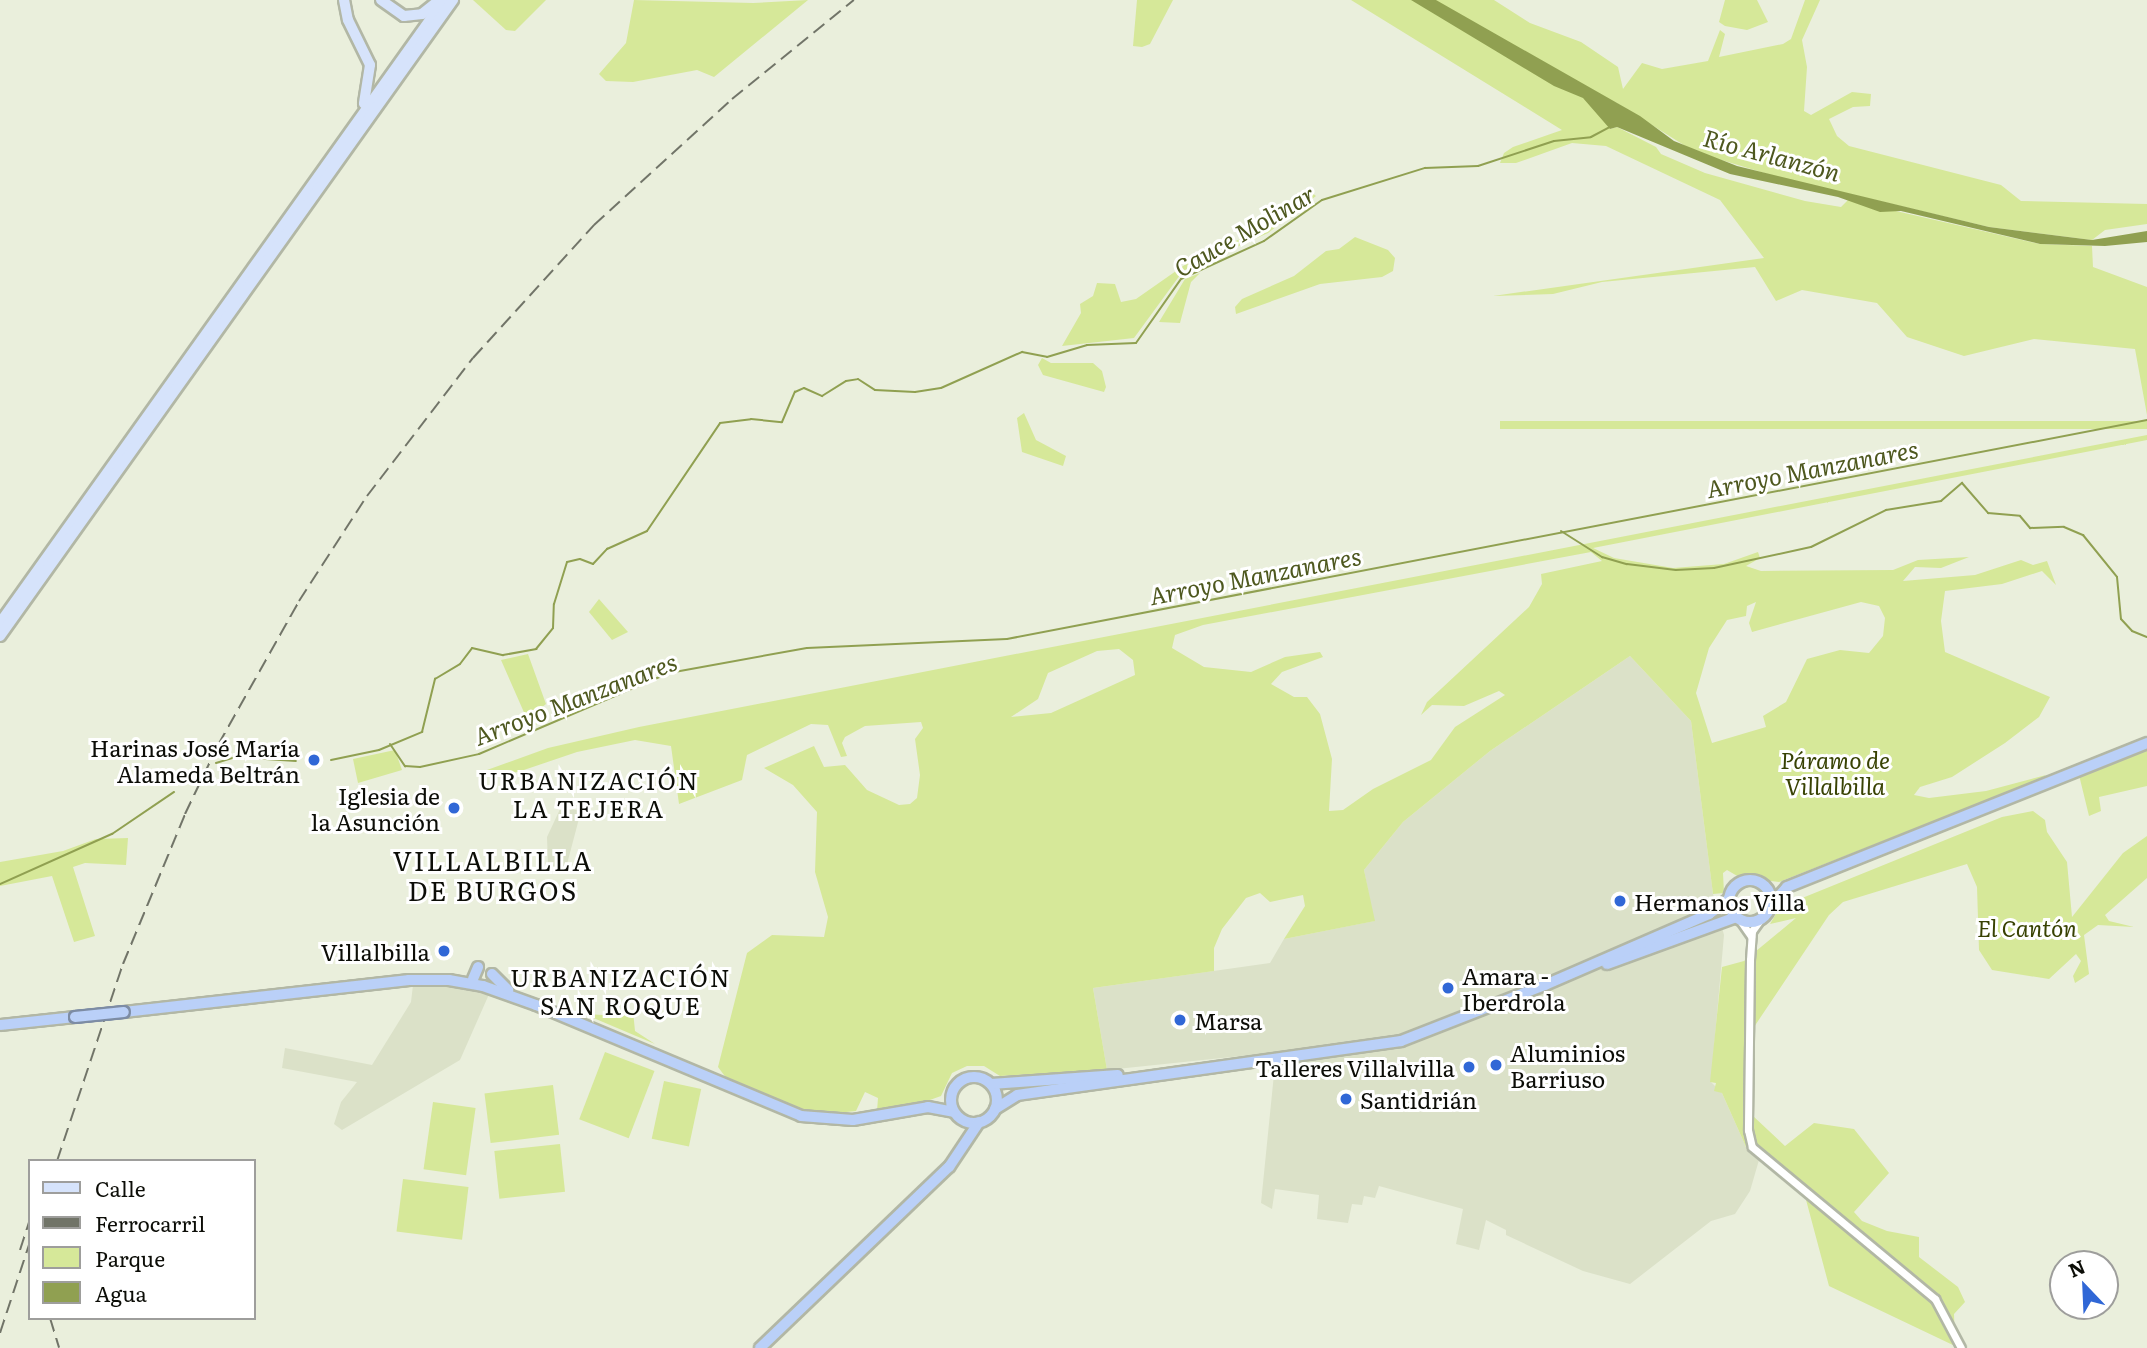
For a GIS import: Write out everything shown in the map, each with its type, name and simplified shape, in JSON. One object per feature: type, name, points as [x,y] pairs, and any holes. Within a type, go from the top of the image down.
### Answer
[{"type":"highway","points":[[760,1348],[940,1175],[979,1122],[1017,1095],[1381,1046],[1720,919],[1760,920],[1787,887],[2147,743]]},
{"type":"highway","points":[[1545,985],[1709,914],[1729,899],[1741,883],[1787,887]]},
{"type":"highway","points":[[1762,884],[1771,905]]},
{"type":"highway","points":[[1729,899],[1738,918]]},
{"type":"highway","points":[[475,980],[478,967]]},
{"type":"highway","points":[[0,1025],[417,980],[475,980],[491,975],[506,991]]},
{"type":"highway","points":[[417,980],[475,980],[506,991],[800,1116],[853,1120],[928,1107],[971,1076],[991,1084],[1187,1071]]},
{"type":"highway","points":[[449,980],[506,991]]},
{"type":"highway","points":[[991,1084],[997,1096],[995,1109]]},
{"type":"highway","points":[[952,1091],[964,1145]]},
{"type":"highway","points":[[928,1107],[979,1122]]},
{"type":"main road","points":[[344,0],[352,30],[367,54],[371,78],[366,101],[349,132]]},
{"type":"main road","points":[[381,0],[397,14],[413,16],[430,10],[442,0]]},
{"type":"main road","points":[[0,623],[442,0]]},
{"type":"main road","points":[[0,636],[453,0]]},
{"type":"street","points":[[1738,918],[1751,939]]},
{"type":"street","points":[[1760,920],[1751,939],[1748,1102],[1752,1147],[1935,1299],[1961,1348]]},
{"type":"shaded area","points":[[1630,656],[1691,721],[1713,894],[1724,935],[1711,1082],[1722,1093],[1746,1147],[1759,1160],[1750,1191],[1735,1214],[1711,1221],[1630,1284],[1583,1271],[1506,1235],[1506,1230],[1486,1220],[1479,1250],[1456,1244],[1463,1209],[1379,1186],[1375,1198],[1364,1196],[1362,1205],[1352,1204],[1348,1223],[1317,1219],[1319,1195],[1275,1189],[1272,1209],[1261,1203],[1274,1074],[1270,1053],[1107,1070],[1093,988],[1270,963],[1284,939],[1374,921],[1364,870],[1403,822],[1490,751]]},
{"type":"shaded area","points":[[561,807],[581,811],[566,868],[548,865],[547,837]]},
{"type":"shaded area","points":[[437,984],[490,992],[460,1060],[342,1130],[334,1124],[341,1102],[357,1082],[282,1068],[285,1048],[372,1065],[411,1002],[413,985]]},
{"type":"green space","points":[[473,0],[546,0],[515,31],[506,30]]},
{"type":"green space","points":[[634,0],[753,3],[808,0],[714,77],[697,70],[633,82],[606,81],[599,74],[626,43]]},
{"type":"green space","points":[[1137,0],[1173,0],[1150,44],[1142,47],[1133,46]]},
{"type":"green space","points":[[1351,0],[1494,0],[1530,23],[1581,42],[1618,67],[1623,89],[1642,63],[1662,69],[1708,61],[1720,30],[1725,34],[1719,57],[1783,44],[1791,39],[1805,0],[1820,0],[1802,40],[1807,67],[1804,111],[1811,115],[1852,92],[1871,94],[1870,106],[1853,107],[1829,119],[1837,136],[1849,146],[2001,185],[2021,201],[2147,204],[2147,224],[2105,230],[2092,240],[1989,227],[1774,176],[1695,152],[1615,102],[1607,123],[1610,129],[1617,127],[1656,147],[1661,154],[1705,173],[1805,201],[1841,207],[1848,200],[2040,244],[2092,246],[2093,267],[2147,287],[2147,415],[2135,349],[2034,339],[1964,356],[1907,337],[1877,303],[1802,290],[1776,301],[1755,267],[1602,282],[1553,294],[1493,296],[1764,258],[1720,200],[1606,146],[1572,143],[1516,163],[1500,163],[1504,153],[1513,147],[1562,130]]},
{"type":"green space","points":[[1725,0],[1757,0],[1768,22],[1747,30],[1725,26],[1719,22]]},
{"type":"green space","points":[[1311,192],[1316,196],[1268,233],[1183,271],[1134,338],[1062,346],[1081,313],[1080,304],[1093,296],[1097,283],[1115,284],[1121,302],[1136,299],[1196,257],[1263,230]]},
{"type":"green space","points":[[1355,237],[1388,250],[1395,258],[1393,271],[1382,277],[1320,284],[1236,314],[1235,307],[1242,299],[1294,276],[1326,251],[1339,249]]},
{"type":"green space","points":[[1200,273],[1191,282],[1180,323],[1159,322],[1185,279]]},
{"type":"green space","points":[[1042,358],[1051,363],[1093,363],[1102,371],[1106,387],[1104,392],[1043,375],[1038,365]]},
{"type":"green space","points":[[1024,413],[1036,440],[1066,456],[1063,466],[1022,452],[1017,418]]},
{"type":"green space","points":[[1500,421],[2147,421],[2147,429],[1500,429]]},
{"type":"green space","name":"Páramo de Villalbilla","points":[[2147,435],[2147,440],[1593,548],[1614,558],[1673,568],[1724,564],[1758,552],[1760,558],[1746,566],[1761,571],[1893,570],[1918,560],[1969,557],[1941,568],[1915,567],[1903,581],[1975,575],[2021,560],[2033,565],[2047,561],[2056,585],[2042,571],[2002,584],[1945,591],[1941,621],[1945,652],[2050,697],[2039,717],[2005,743],[1952,777],[1920,787],[1914,795],[1929,798],[1986,791],[2046,775],[2041,779],[1779,882],[1739,877],[1727,870],[1723,873],[1724,893],[1713,894],[1691,721],[1630,656],[1490,751],[1403,822],[1364,870],[1375,921],[1284,939],[1305,906],[1303,895],[1270,902],[1260,893],[1246,898],[1222,929],[1214,948],[1214,971],[1093,988],[1107,1070],[1000,1076],[984,1066],[967,1066],[952,1073],[941,1096],[927,1101],[877,1111],[878,1098],[865,1092],[856,1111],[826,1114],[797,1109],[730,1083],[718,1067],[747,953],[772,935],[824,937],[828,917],[815,872],[817,812],[793,785],[764,768],[814,746],[824,767],[845,765],[867,790],[899,805],[910,804],[917,798],[920,775],[915,739],[923,728],[921,722],[865,726],[845,737],[842,743],[847,756],[841,757],[828,725],[811,724],[747,755],[742,780],[679,804],[671,746],[635,740],[577,752],[518,772],[493,775],[487,770],[548,748],[639,727]],"holes":[[[1591,552],[1602,561],[1541,574],[1542,584],[1529,607],[1427,702],[1421,715],[1432,705],[1464,706],[1499,691],[1505,695],[1455,727],[1431,760],[1373,789],[1343,810],[1329,811],[1332,759],[1320,714],[1307,697],[1294,697],[1271,684],[1282,672],[1323,657],[1320,652],[1285,657],[1251,672],[1204,667],[1172,648],[1175,635],[1203,625]],[[1756,602],[1749,623],[1752,632],[1861,602],[1879,606],[1885,618],[1883,636],[1869,653],[1840,650],[1807,659],[1786,702],[1763,716],[1766,727],[1712,743],[1696,693],[1709,648],[1727,620],[1746,616],[1747,606]],[[1119,649],[1133,660],[1135,675],[1051,713],[1011,717],[1038,699],[1048,673],[1097,651]]]},
{"type":"green space","points":[[599,599],[628,632],[612,640],[589,612]]},
{"type":"green space","points":[[528,654],[546,704],[536,712],[538,724],[530,726],[501,660]]},
{"type":"green space","points":[[2147,748],[2147,786],[2099,797],[2101,811],[2089,816],[2079,775]]},
{"type":"green space","points":[[395,750],[402,770],[358,783],[353,759]]},
{"type":"green space","name":"El Cantón","points":[[2033,811],[2045,820],[2047,832],[2067,862],[2072,917],[2123,853],[2147,836],[2147,878],[2105,915],[2109,921],[2134,927],[2098,925],[2084,935],[2089,974],[2075,983],[2073,976],[2081,961],[2076,954],[2049,979],[1992,970],[1979,950],[1977,887],[1967,864],[1843,902],[1829,915],[1752,1030],[1753,1116],[1785,1146],[1814,1123],[1854,1129],[1889,1173],[1854,1212],[1862,1221],[1887,1231],[1919,1237],[1919,1257],[1958,1287],[1965,1302],[1954,1314],[1955,1346],[1829,1286],[1805,1196],[1746,1147],[1722,1093],[1714,1091],[1716,1083],[1710,1082],[1722,967],[1744,961],[1796,918],[1770,924],[1780,907],[2002,817]]},
{"type":"green space","points":[[128,838],[126,865],[85,863],[73,867],[95,936],[74,942],[52,876],[0,886],[0,862],[63,851],[96,839]]},
{"type":"green space","points":[[624,1011],[633,1011],[635,1031],[655,1044],[584,1014],[623,1016]]},
{"type":"green space","points":[[605,1052],[654,1071],[629,1138],[579,1119]]},
{"type":"green space","points":[[664,1081],[701,1089],[689,1147],[652,1139]]},
{"type":"green space","points":[[553,1085],[559,1135],[491,1143],[485,1093]]},
{"type":"green space","points":[[433,1102],[476,1108],[466,1175],[424,1169]]},
{"type":"green space","points":[[560,1144],[565,1192],[499,1199],[494,1151]]},
{"type":"green space","points":[[403,1179],[469,1187],[462,1240],[397,1232]]},
{"type":"water","name":"Río Arlanzón","points":[[1411,0],[1436,0],[1640,116],[1674,141],[1737,166],[1989,227],[2092,240],[2147,231],[2147,242],[2105,246],[2040,244],[1901,211],[1880,212],[1838,197],[1730,174],[1617,127],[1610,129],[1583,98],[1554,86]]},
{"type":"waterway","name":"Cauce Molinar","points":[[331,760],[379,750],[422,732],[435,679],[460,664],[472,648],[503,655],[536,649],[553,628],[554,604],[567,562],[580,559],[593,564],[607,549],[647,531],[720,423],[751,419],[782,422],[795,392],[804,388],[822,396],[846,381],[858,379],[875,390],[915,392],[941,388],[1022,352],[1047,357],[1087,345],[1136,343],[1181,279],[1264,241],[1322,200],[1425,168],[1478,166],[1554,141],[1591,137],[1610,127]]},
{"type":"waterway","name":"Arroyo Manzanares","points":[[390,744],[405,766],[420,767],[479,754],[669,673],[807,648],[1007,639],[2147,420]]},
{"type":"waterway","points":[[1561,531],[1602,557],[1627,564],[1676,570],[1714,568],[1811,547],[1886,510],[1941,501],[1962,483],[1988,513],[2020,516],[2030,528],[2064,527],[2083,535],[2117,577],[2121,619],[2132,631],[2147,637]]},
{"type":"waterway","name":"Cauce Molinar","points":[[216,763],[236,757],[296,761]]},
{"type":"waterway","name":"Cauce Molinar","points":[[0,884],[112,834],[174,792]]},
{"type":"railway","points":[[58,1159],[123,964],[185,814],[218,745],[299,601],[367,496],[473,358],[594,225],[732,99],[854,0]]},
{"type":"railway","points":[[20,1250],[28,1225]]},
{"type":"railway","points":[[0,1333],[28,1248]]},
{"type":"railway","points":[[51,1320],[59,1348]]},
{"type":"place","name":"Harinas José María Alameda Beltrán","points":[[314,760]]},
{"type":"place","name":"Iglesia de la Asunción","points":[[454,808]]},
{"type":"place","name":"Hermanos Villa","points":[[1620,901]]},
{"type":"place","name":"Villalbilla","points":[[444,951]]},
{"type":"place","name":"Amara - Iberdrola","points":[[1448,988]]},
{"type":"place","name":"Marsa","points":[[1180,1020]]},
{"type":"place","name":"Aluminios Barriuso","points":[[1496,1065]]},
{"type":"place","name":"Talleres Villalvilla","points":[[1469,1067]]},
{"type":"place","name":"Santidrián","points":[[1346,1099]]},
{"type":"district","name":"URBANIZACIÓN LA TEJERA","points":[[589,794]]},
{"type":"district","name":"VILLALBILLA DE BURGOS","points":[[493,875]]},
{"type":"district","name":"URBANIZACIÓN SAN ROQUE","points":[[621,991]]}]
